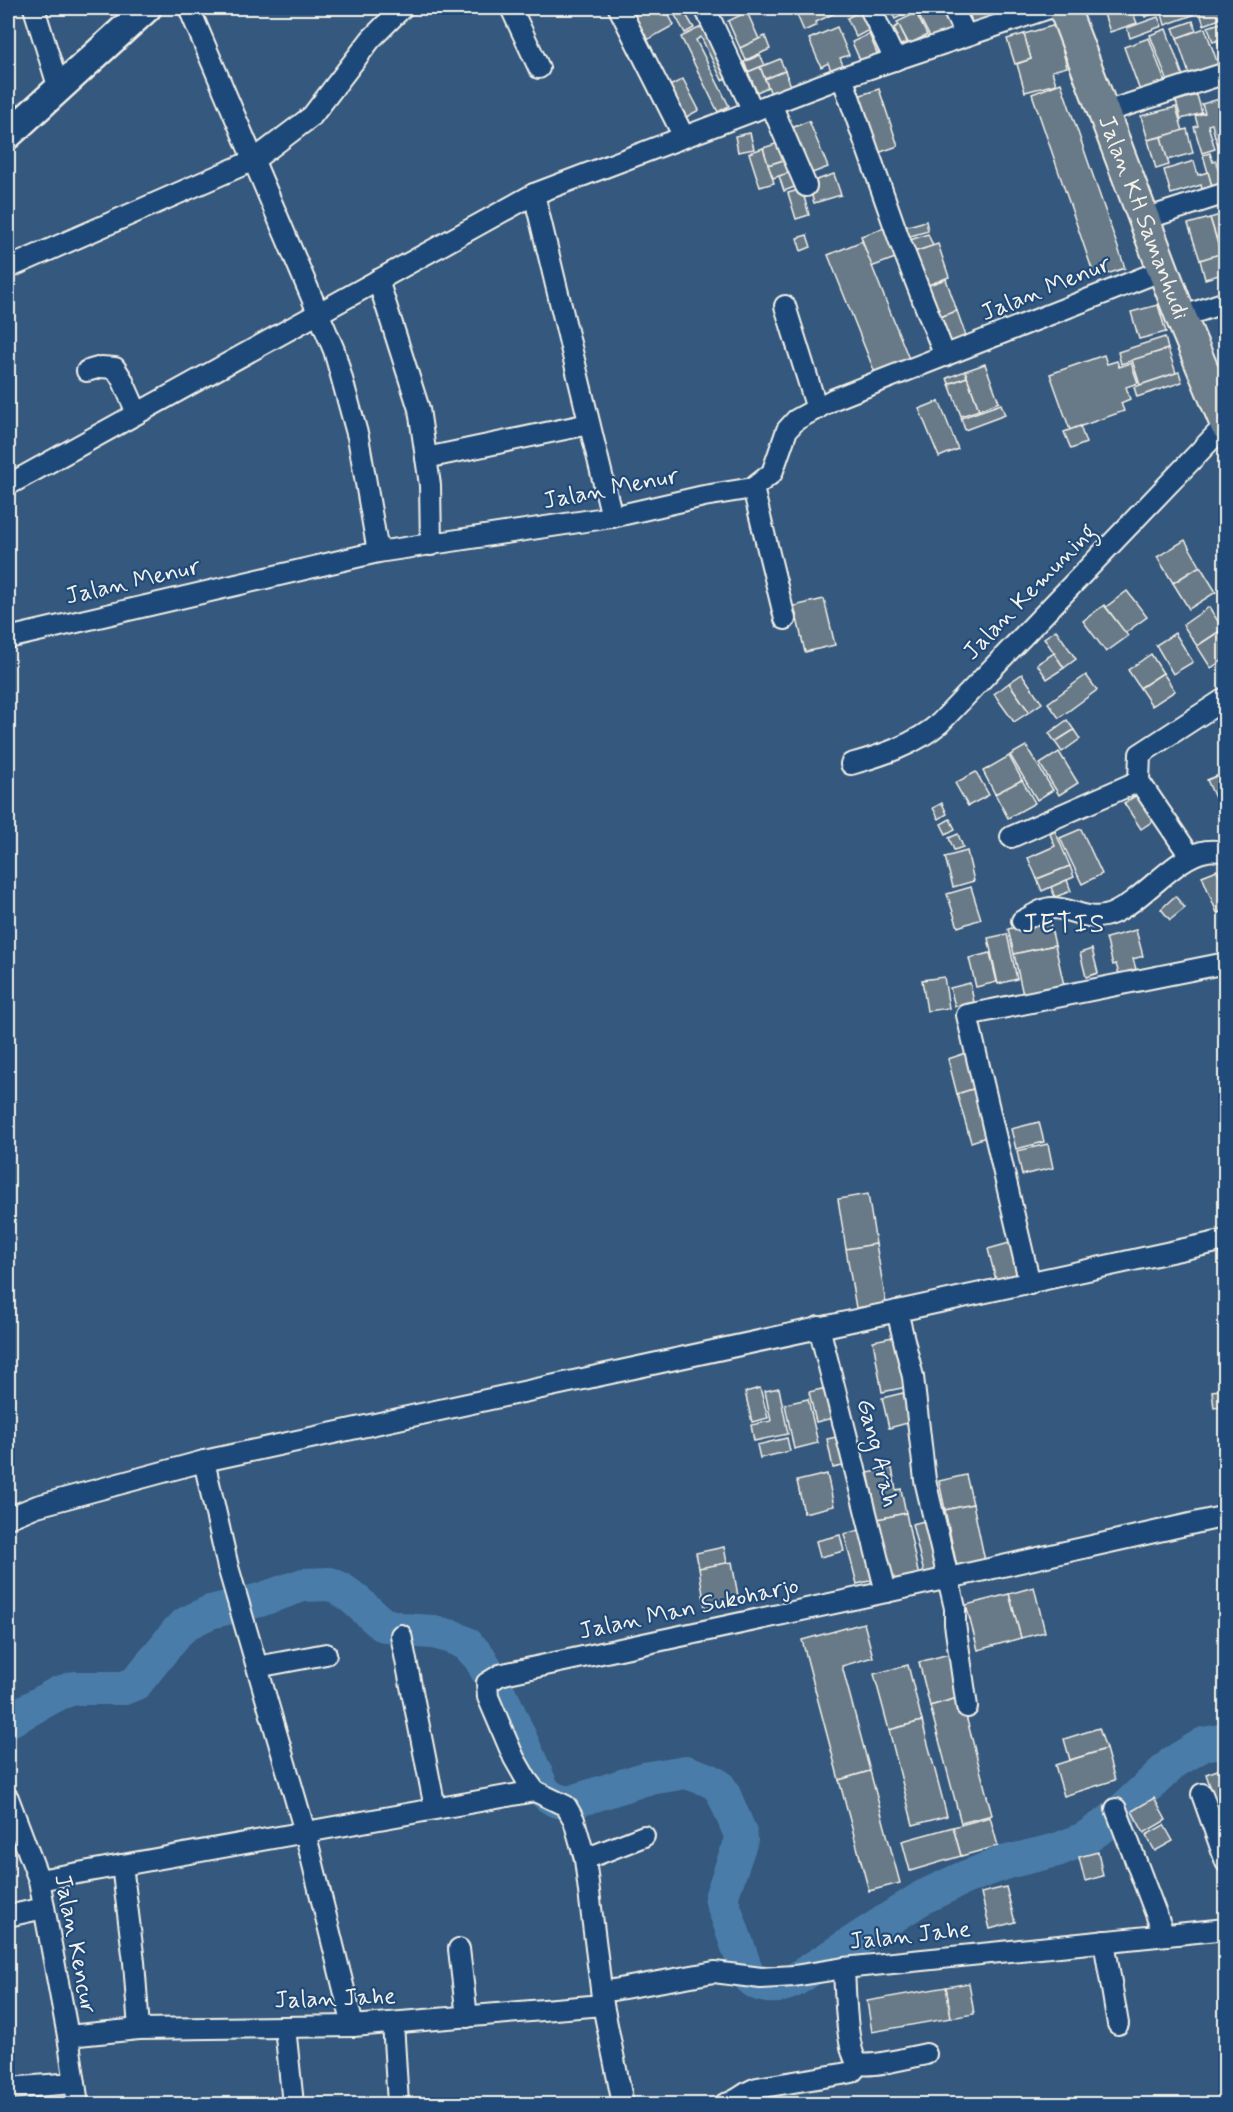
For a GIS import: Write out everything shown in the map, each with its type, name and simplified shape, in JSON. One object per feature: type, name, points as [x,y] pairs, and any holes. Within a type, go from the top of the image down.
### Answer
[{"type":"main road","points":[[8,135],[147,8]]},
{"type":"main road","name":"Jalan KH Samanhudi","points":[[1064,8],[1102,113],[1225,424]]},
{"type":"street","points":[[34,8],[58,89]]},
{"type":"street","points":[[189,8],[337,361],[358,437],[378,552]]},
{"type":"street","points":[[8,268],[254,160],[312,116],[371,39],[402,8]]},
{"type":"street","points":[[511,8],[539,68]]},
{"type":"street","points":[[619,8],[684,137]]},
{"type":"street","points":[[705,8],[806,186]]},
{"type":"street","points":[[870,8],[896,60]]},
{"type":"street","points":[[952,8],[966,35]]},
{"type":"street","points":[[8,485],[534,194],[842,77],[1049,8]]},
{"type":"street","points":[[1102,113],[1226,73]]},
{"type":"street","points":[[842,77],[899,239],[945,356]]},
{"type":"street","points":[[1145,219],[1226,192]]},
{"type":"street","points":[[534,194],[612,517]]},
{"type":"street","name":"Jalan Menur","points":[[8,636],[378,552],[612,517],[704,496],[753,488],[772,473],[787,430],[796,420],[834,399],[1163,270]]},
{"type":"street","points":[[378,280],[419,409],[430,485],[431,545]]},
{"type":"street","points":[[1181,317],[1226,302]]},
{"type":"street","points":[[785,306],[817,409]]},
{"type":"street","points":[[87,370],[100,367],[115,368],[137,413]]},
{"type":"street","points":[[426,458],[589,424]]},
{"type":"street","name":"Jalan Kemuning","points":[[851,764],[884,755],[929,732],[940,723],[1225,424]]},
{"type":"street","points":[[753,488],[784,619]]},
{"type":"street","points":[[1190,856],[1139,781],[1140,754],[1226,698]]},
{"type":"street","points":[[1011,837],[1139,781]]},
{"type":"street","points":[[1022,921],[1052,908],[1083,916],[1102,917],[1138,898],[1190,856],[1207,851],[1226,852]]},
{"type":"street","points":[[1030,1284],[967,1015],[1226,963]]},
{"type":"street","points":[[8,1518],[37,1506],[204,1461],[1226,1240]]},
{"type":"street","points":[[897,1311],[913,1377],[926,1480],[955,1608],[955,1624],[967,1707]]},
{"type":"street","name":"Gang Arah","points":[[819,1327],[886,1592]]},
{"type":"street","points":[[204,1461],[237,1602],[305,1832],[353,2026]]},
{"type":"street","name":"Jalan Man Sukoharjo","points":[[623,2104],[602,1992],[585,1859],[574,1820],[569,1809],[535,1791],[514,1758],[488,1697],[494,1679],[1226,1516]]},
{"type":"street","points":[[401,1635],[435,1808]]},
{"type":"street","points":[[257,1666],[326,1654]]},
{"type":"street","points":[[39,1880],[535,1791]]},
{"type":"street","points":[[1203,1794],[1226,1862]]},
{"type":"street","name":"Jalan Kencur","points":[[8,1798],[39,1880],[68,2036],[78,2104]]},
{"type":"street","points":[[1116,1809],[1164,1935]]},
{"type":"street","points":[[585,1859],[644,1836]]},
{"type":"street","points":[[122,1865],[134,1962],[139,2029]]},
{"type":"street","points":[[8,1916],[44,1908]]},
{"type":"street","name":"Jalan Jahe","points":[[68,2036],[139,2029],[353,2026],[467,2017],[714,1972],[761,1978],[794,1976],[844,1968],[1226,1929]]},
{"type":"street","points":[[1104,1941],[1118,2024]]},
{"type":"street","points":[[459,1949],[467,2017]]},
{"type":"street","points":[[844,1968],[850,2044],[852,2055],[859,2064]]},
{"type":"street","points":[[393,2023],[398,2104]]},
{"type":"street","points":[[285,2027],[293,2104]]},
{"type":"street","points":[[725,2104],[736,2102],[750,2090],[757,2088],[852,2072],[859,2064],[872,2064],[926,2054]]},
{"type":"street","points":[[8,2088],[75,2083]]},
{"type":"building","points":[[628,8],[665,8],[674,25],[640,44]]},
{"type":"building","points":[[671,8],[682,8],[694,28],[685,33]]},
{"type":"building","points":[[814,8],[830,8],[833,14],[804,31],[797,15]]},
{"type":"building","points":[[889,8],[911,8],[913,10],[895,19]]},
{"type":"building","points":[[915,8],[950,8],[961,32],[934,45]]},
{"type":"building","points":[[985,8],[1000,8],[1004,21],[974,30],[969,12]]},
{"type":"building","points":[[1102,8],[1131,8],[1137,23],[1110,32]]},
{"type":"building","points":[[1141,8],[1155,8],[1157,12],[1145,17]]},
{"type":"building","points":[[1181,8],[1191,8],[1193,15],[1165,25],[1162,14]]},
{"type":"building","points":[[1222,8],[1225,17],[1204,25],[1199,10]]},
{"type":"building","points":[[860,11],[869,30],[856,37],[847,18]]},
{"type":"building","points":[[747,12],[759,39],[740,48],[728,21]]},
{"type":"building","points":[[916,13],[927,35],[909,44],[897,22]]},
{"type":"building","points":[[1158,17],[1162,26],[1130,38],[1127,28]]},
{"type":"building","points":[[1193,21],[1196,31],[1177,38],[1173,28]]},
{"type":"building","points":[[1226,21],[1226,38],[1213,42],[1208,27]]},
{"type":"building","points":[[709,23],[734,74],[722,80],[701,37],[696,40],[729,106],[718,112],[681,37]]},
{"type":"building","points":[[899,25],[907,42],[899,46],[894,36],[897,35],[894,28]]},
{"type":"building","points":[[1056,25],[1067,67],[1052,71],[1056,84],[1025,92],[1017,64],[1031,59],[1024,34]]},
{"type":"building","points":[[837,27],[849,55],[840,58],[843,65],[831,70],[828,63],[821,67],[809,39]]},
{"type":"building","points":[[1205,28],[1218,64],[1189,74],[1177,38]]},
{"type":"building","points":[[1166,29],[1183,76],[1168,82],[1150,35]]},
{"type":"building","points":[[869,34],[880,60],[863,67],[852,42]]},
{"type":"building","points":[[1024,34],[1031,59],[1015,64],[1007,39]]},
{"type":"building","points":[[765,36],[770,49],[746,60],[740,48]]},
{"type":"building","points":[[1149,38],[1165,82],[1140,91],[1124,47]]},
{"type":"building","points":[[1226,38],[1226,61],[1224,62],[1217,40]]},
{"type":"building","points":[[760,55],[765,65],[748,72],[744,62]]},
{"type":"building","points":[[780,59],[785,71],[765,79],[760,67]]},
{"type":"building","points":[[760,67],[768,87],[757,92],[748,72]]},
{"type":"building","points":[[785,71],[793,91],[773,99],[765,79]]},
{"type":"building","points":[[683,79],[699,110],[679,121],[662,90]]},
{"type":"building","points":[[1061,83],[1125,268],[1095,278],[1032,94]]},
{"type":"building","points":[[879,89],[898,146],[872,155],[852,98]]},
{"type":"building","points":[[1197,95],[1202,113],[1181,119],[1176,101]]},
{"type":"building","points":[[1226,97],[1226,134],[1215,137],[1212,124],[1208,125],[1215,149],[1202,153],[1194,127],[1198,126],[1195,116],[1205,113],[1202,104]]},
{"type":"building","points":[[1176,107],[1183,131],[1148,140],[1141,116]]},
{"type":"building","points":[[809,121],[828,167],[807,175],[789,129]]},
{"type":"building","points":[[1187,129],[1193,153],[1167,160],[1161,137]]},
{"type":"building","points":[[750,133],[754,149],[738,152],[735,136]]},
{"type":"building","points":[[1226,134],[1226,148],[1220,150],[1215,137]]},
{"type":"building","points":[[1161,137],[1169,165],[1156,169],[1148,140]]},
{"type":"building","points":[[782,142],[787,159],[768,165],[763,148]]},
{"type":"building","points":[[763,148],[774,183],[760,187],[749,153]]},
{"type":"building","points":[[1210,153],[1218,169],[1221,168],[1226,187],[1213,190],[1203,155]]},
{"type":"building","points":[[1226,156],[1226,182],[1224,182],[1218,158]]},
{"type":"building","points":[[787,159],[792,172],[773,178],[768,165]]},
{"type":"building","points":[[1194,161],[1198,175],[1208,172],[1213,190],[1203,193],[1201,185],[1171,194],[1164,170]]},
{"type":"building","points":[[792,172],[797,186],[784,191],[779,176]]},
{"type":"building","points":[[834,174],[841,195],[814,203],[808,183]]},
{"type":"building","points":[[802,189],[809,215],[796,219],[788,193]]},
{"type":"building","points":[[1220,215],[1226,234],[1216,237],[1210,218]]},
{"type":"building","points":[[1210,218],[1221,254],[1200,260],[1188,224]]},
{"type":"building","points":[[926,221],[928,231],[907,237],[904,227]]},
{"type":"building","points":[[887,227],[898,257],[871,267],[861,236]]},
{"type":"building","points":[[928,234],[933,246],[914,252],[910,240]]},
{"type":"building","points":[[1226,234],[1226,252],[1221,254],[1216,237]]},
{"type":"building","points":[[807,235],[811,247],[801,251],[797,238]]},
{"type":"building","points":[[862,241],[909,359],[875,373],[828,255]]},
{"type":"building","points":[[938,244],[949,277],[923,287],[911,253]]},
{"type":"building","points":[[1226,252],[1226,273],[1205,279],[1200,260]]},
{"type":"building","points":[[946,279],[957,311],[934,319],[923,287]]},
{"type":"building","points":[[1158,305],[1166,332],[1139,339],[1131,312]]},
{"type":"building","points":[[957,311],[966,336],[963,337],[965,344],[950,349],[934,319]]},
{"type":"building","points":[[1165,337],[1168,349],[1121,364],[1118,352]]},
{"type":"building","points":[[1168,349],[1176,373],[1140,385],[1132,360]]},
{"type":"building","points":[[1104,355],[1107,364],[1117,361],[1119,367],[1131,363],[1138,383],[1126,387],[1130,399],[1121,403],[1124,411],[1070,430],[1050,374]]},
{"type":"building","points":[[985,364],[999,402],[979,410],[965,371]]},
{"type":"building","points":[[965,371],[967,377],[949,384],[947,378]]},
{"type":"building","points":[[1179,372],[1182,382],[1137,397],[1134,387]]},
{"type":"building","points":[[967,377],[979,410],[961,416],[949,384]]},
{"type":"building","points":[[939,401],[958,449],[939,457],[919,409]]},
{"type":"building","points":[[1001,404],[1005,415],[965,430],[961,418]]},
{"type":"building","points":[[1080,426],[1086,443],[1071,449],[1064,432]]},
{"type":"building","points":[[1185,540],[1200,566],[1173,583],[1157,557]]},
{"type":"building","points":[[1200,566],[1216,592],[1189,609],[1173,583]]},
{"type":"building","points":[[1127,591],[1147,617],[1125,633],[1106,607]]},
{"type":"building","points":[[824,599],[835,645],[805,652],[794,606]]},
{"type":"building","points":[[1104,605],[1128,636],[1106,652],[1083,621]]},
{"type":"building","points":[[1209,607],[1223,629],[1197,646],[1183,625]]},
{"type":"building","points":[[1223,629],[1226,632],[1226,658],[1211,668],[1197,646]]},
{"type":"building","points":[[1056,630],[1076,659],[1064,668],[1044,638]]},
{"type":"building","points":[[1175,633],[1193,662],[1173,674],[1156,645]]},
{"type":"building","points":[[1054,653],[1064,668],[1047,679],[1037,664]]},
{"type":"building","points":[[1151,654],[1163,673],[1140,688],[1128,670]]},
{"type":"building","points":[[1163,673],[1175,691],[1152,706],[1140,688]]},
{"type":"building","points":[[1022,674],[1042,703],[1029,712],[1009,683]]},
{"type":"building","points":[[1086,675],[1097,690],[1059,718],[1048,703]]},
{"type":"building","points":[[1009,683],[1029,712],[1014,722],[994,694]]},
{"type":"building","points":[[1067,720],[1074,730],[1055,742],[1049,733]]},
{"type":"building","points":[[1074,730],[1080,739],[1062,752],[1055,742]]},
{"type":"building","points":[[1026,746],[1053,790],[1037,800],[1010,755]]},
{"type":"building","points":[[1059,752],[1078,783],[1059,795],[1040,764]]},
{"type":"building","points":[[1009,756],[1022,780],[995,794],[983,771]]},
{"type":"building","points":[[976,772],[989,795],[968,806],[955,783]]},
{"type":"building","points":[[1219,775],[1226,788],[1226,817],[1224,818],[1207,780]]},
{"type":"building","points":[[1022,780],[1035,803],[1008,818],[995,794]]},
{"type":"building","points":[[1140,793],[1156,819],[1141,829],[1124,803]]},
{"type":"building","points":[[942,803],[947,814],[939,819],[933,808]]},
{"type":"building","points":[[950,819],[955,829],[946,834],[941,824]]},
{"type":"building","points":[[1081,829],[1102,874],[1082,884],[1060,838]]},
{"type":"building","points":[[1055,831],[1070,866],[1037,879],[1028,858],[1055,846],[1050,834]]},
{"type":"building","points":[[958,834],[963,847],[954,850],[949,838]]},
{"type":"building","points":[[967,851],[974,881],[953,887],[945,857]]},
{"type":"building","points":[[1070,866],[1074,877],[1042,891],[1037,879]]},
{"type":"building","points":[[1217,870],[1220,877],[1226,874],[1226,910],[1217,913],[1202,876]]},
{"type":"building","points":[[1067,880],[1071,891],[1055,897],[1051,887]]},
{"type":"building","points":[[971,887],[981,919],[958,927],[947,894]]},
{"type":"building","points":[[1175,896],[1185,908],[1170,920],[1161,909]]},
{"type":"building","points":[[1049,919],[1055,945],[1014,954],[1008,929]]},
{"type":"building","points":[[1136,930],[1143,956],[1133,959],[1136,969],[1119,974],[1116,964],[1113,965],[1106,938]]},
{"type":"building","points":[[1007,934],[1017,979],[998,984],[988,938]]},
{"type":"building","points":[[1055,945],[1064,985],[1023,995],[1014,954]]},
{"type":"building","points":[[1092,949],[1098,973],[1086,977],[1080,953]]},
{"type":"building","points":[[990,953],[997,982],[976,987],[969,958]]},
{"type":"building","points":[[944,977],[949,1008],[927,1011],[922,980]]},
{"type":"building","points":[[970,983],[974,1002],[955,1006],[950,988]]},
{"type":"building","points":[[969,1052],[979,1087],[957,1094],[948,1059]]},
{"type":"building","points":[[979,1087],[992,1135],[971,1142],[957,1094]]},
{"type":"building","points":[[1039,1122],[1044,1142],[1016,1149],[1011,1129]]},
{"type":"building","points":[[1048,1144],[1053,1168],[1022,1175],[1017,1151]]},
{"type":"building","points":[[868,1194],[876,1244],[846,1249],[838,1199]]},
{"type":"building","points":[[1013,1242],[1021,1273],[996,1280],[988,1249]]},
{"type":"building","points":[[876,1244],[886,1303],[856,1308],[846,1249]]},
{"type":"building","points":[[898,1336],[907,1387],[882,1392],[873,1341]]},
{"type":"building","points":[[830,1387],[837,1417],[816,1422],[809,1392]]},
{"type":"building","points":[[760,1388],[768,1418],[752,1422],[745,1392]]},
{"type":"building","points":[[779,1388],[788,1434],[754,1441],[751,1425],[771,1421],[765,1391]]},
{"type":"building","points":[[1226,1389],[1226,1406],[1214,1408],[1212,1391]]},
{"type":"building","points":[[903,1393],[911,1422],[889,1428],[882,1398]]},
{"type":"building","points":[[808,1399],[818,1443],[794,1449],[785,1404]]},
{"type":"building","points":[[845,1435],[852,1464],[833,1468],[827,1439]]},
{"type":"building","points":[[787,1438],[790,1451],[760,1458],[757,1445]]},
{"type":"building","points":[[892,1468],[896,1490],[901,1489],[906,1513],[878,1519],[868,1473]]},
{"type":"building","points":[[827,1474],[834,1506],[804,1513],[797,1481]]},
{"type":"building","points":[[966,1475],[973,1504],[945,1510],[939,1481]]},
{"type":"building","points":[[973,1504],[985,1561],[957,1567],[945,1510]]},
{"type":"building","points":[[906,1513],[919,1577],[891,1583],[878,1519]]},
{"type":"building","points":[[933,1519],[944,1568],[924,1573],[912,1524]]},
{"type":"building","points":[[864,1529],[877,1579],[857,1584],[844,1534]]},
{"type":"building","points":[[840,1535],[844,1551],[820,1557],[816,1541]]},
{"type":"building","points":[[724,1547],[727,1563],[699,1568],[696,1553]]},
{"type":"building","points":[[732,1562],[739,1602],[705,1608],[699,1568]]},
{"type":"building","points":[[1034,1587],[1045,1632],[1021,1638],[1009,1594]]},
{"type":"building","points":[[1009,1594],[1021,1638],[978,1650],[966,1605]]},
{"type":"building","points":[[864,1623],[873,1657],[842,1666],[870,1771],[839,1780],[802,1640]]},
{"type":"building","points":[[949,1654],[961,1697],[930,1706],[919,1662]]},
{"type":"building","points":[[908,1665],[922,1721],[889,1730],[874,1674]]},
{"type":"building","points":[[961,1697],[992,1815],[961,1823],[930,1706]]},
{"type":"building","points":[[922,1721],[947,1816],[913,1825],[889,1730]]},
{"type":"building","points":[[1099,1728],[1106,1749],[1070,1760],[1064,1739]]},
{"type":"building","points":[[1106,1749],[1115,1780],[1064,1796],[1055,1765]]},
{"type":"building","points":[[1226,1767],[1226,1800],[1216,1804],[1206,1774]]},
{"type":"building","points":[[870,1771],[900,1883],[869,1891],[839,1780]]},
{"type":"building","points":[[1154,1798],[1166,1820],[1144,1833],[1132,1811]]},
{"type":"building","points":[[990,1817],[998,1846],[961,1856],[953,1827]]},
{"type":"building","points":[[1164,1825],[1173,1841],[1155,1851],[1146,1835]]},
{"type":"building","points":[[953,1827],[961,1856],[910,1871],[902,1841]]},
{"type":"building","points":[[1098,1852],[1103,1876],[1085,1881],[1079,1857]]},
{"type":"building","points":[[1006,1887],[1015,1922],[990,1929],[981,1893]]},
{"type":"building","points":[[969,1983],[974,2014],[951,2018],[946,1987]]},
{"type":"building","points":[[946,1987],[951,2018],[872,2032],[867,2001]]},
{"type":"waterway","points":[[8,1721],[59,1693],[75,1688],[124,1688],[136,1683],[177,1632],[187,1623],[210,1612],[260,1600],[303,1585],[330,1584],[352,1597],[382,1624],[404,1630],[433,1632],[453,1637],[467,1644],[480,1658],[505,1704],[543,1790],[552,1798],[572,1802],[644,1779],[686,1772],[719,1786],[741,1840],[721,1898],[747,1973],[756,1982],[767,1986],[793,1981],[923,1897],[1007,1862],[1057,1850],[1084,1839],[1112,1820],[1174,1762],[1204,1744],[1226,1740]]},
{"type":"district","name":"JETIS","points":[[1064,924]]}]
